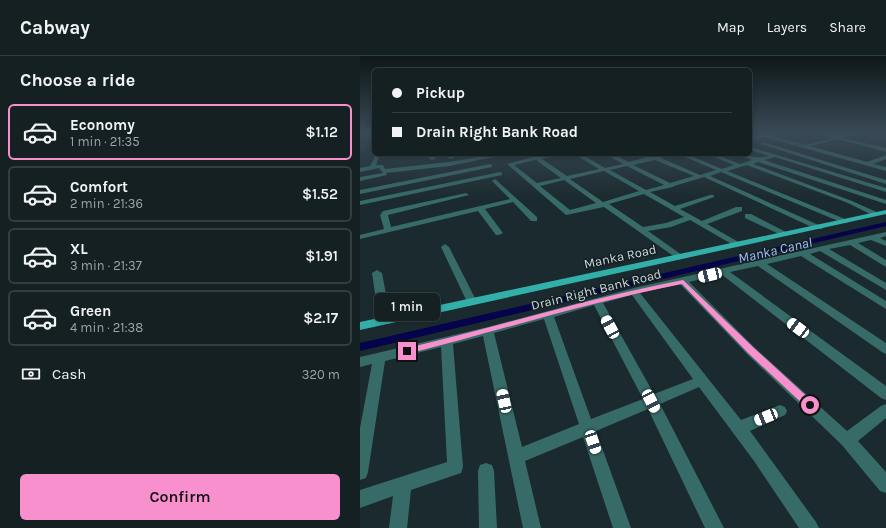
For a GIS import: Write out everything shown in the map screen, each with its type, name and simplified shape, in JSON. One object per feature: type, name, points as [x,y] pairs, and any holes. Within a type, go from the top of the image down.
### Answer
[{"type":"main road","name":"Manka Road","points":[[360,326],[881,213]]},
{"type":"street","points":[[771,155],[794,160],[886,190]]},
{"type":"street","points":[[801,155],[886,182]]},
{"type":"street","points":[[814,159],[828,155]]},
{"type":"street","points":[[836,155],[886,169]]},
{"type":"street","points":[[372,167],[376,156]]},
{"type":"street","points":[[360,170],[381,166],[383,171],[385,171],[449,164],[495,156]]},
{"type":"street","points":[[548,156],[510,164],[569,213],[671,186],[774,156]]},
{"type":"street","points":[[581,156],[738,244]]},
{"type":"street","points":[[612,156],[671,186]]},
{"type":"street","points":[[652,156],[819,226]]},
{"type":"street","points":[[536,185],[664,156]]},
{"type":"street","points":[[687,156],[846,221]]},
{"type":"street","points":[[715,156],[741,166]]},
{"type":"street","points":[[745,156],[886,202]]},
{"type":"street","points":[[867,164],[886,157]]},
{"type":"street","points":[[537,158],[679,257]]},
{"type":"street","points":[[749,164],[881,213]]},
{"type":"street","points":[[855,164],[886,173]]},
{"type":"street","points":[[360,192],[490,166]]},
{"type":"street","points":[[843,192],[886,173]]},
{"type":"street","points":[[360,179],[385,174]]},
{"type":"street","points":[[360,203],[500,174]]},
{"type":"street","points":[[495,181],[534,219]]},
{"type":"street","points":[[457,182],[499,233]]},
{"type":"street","points":[[675,208],[712,196]]},
{"type":"street","points":[[388,230],[384,215],[386,213],[473,203],[515,200]]},
{"type":"street","points":[[360,237],[388,230],[473,203]]},
{"type":"street","points":[[702,223],[739,209]]},
{"type":"street","points":[[748,216],[786,234]]},
{"type":"street","points":[[641,230],[691,217]]},
{"type":"street","name":"Drain Right Bank Road","points":[[360,362],[488,331],[634,291],[724,272],[886,234]]},
{"type":"street","points":[[872,237],[886,244]]},
{"type":"street","points":[[851,242],[886,264]]},
{"type":"street","points":[[445,247],[472,302]]},
{"type":"street","points":[[822,249],[886,287]]},
{"type":"street","points":[[803,253],[886,306]]},
{"type":"street","points":[[760,263],[886,349]]},
{"type":"street","points":[[724,272],[886,394]]},
{"type":"street","points":[[377,273],[385,321]]},
{"type":"street","points":[[683,281],[751,350],[847,440],[886,485]]},
{"type":"street","points":[[634,291],[654,319],[703,380],[810,528]]},
{"type":"street","points":[[597,302],[651,401],[715,528]]},
{"type":"street","points":[[548,315],[622,528]]},
{"type":"street","points":[[488,331],[532,528]]},
{"type":"street","points":[[360,499],[455,467],[447,341]]},
{"type":"street","points":[[360,472],[380,358]]},
{"type":"street","points":[[516,457],[703,380]]},
{"type":"street","points":[[847,440],[886,410]]},
{"type":"street","points":[[738,428],[780,411]]},
{"type":"street","points":[[486,471],[488,528]]},
{"type":"street","points":[[398,528],[403,484]]},
{"type":"waterway","name":"Manka Canal","points":[[360,347],[886,224]]},
{"type":"route","points":[[407,351],[488,331],[634,291],[683,281],[700,300],[751,350],[810,405]]}]
